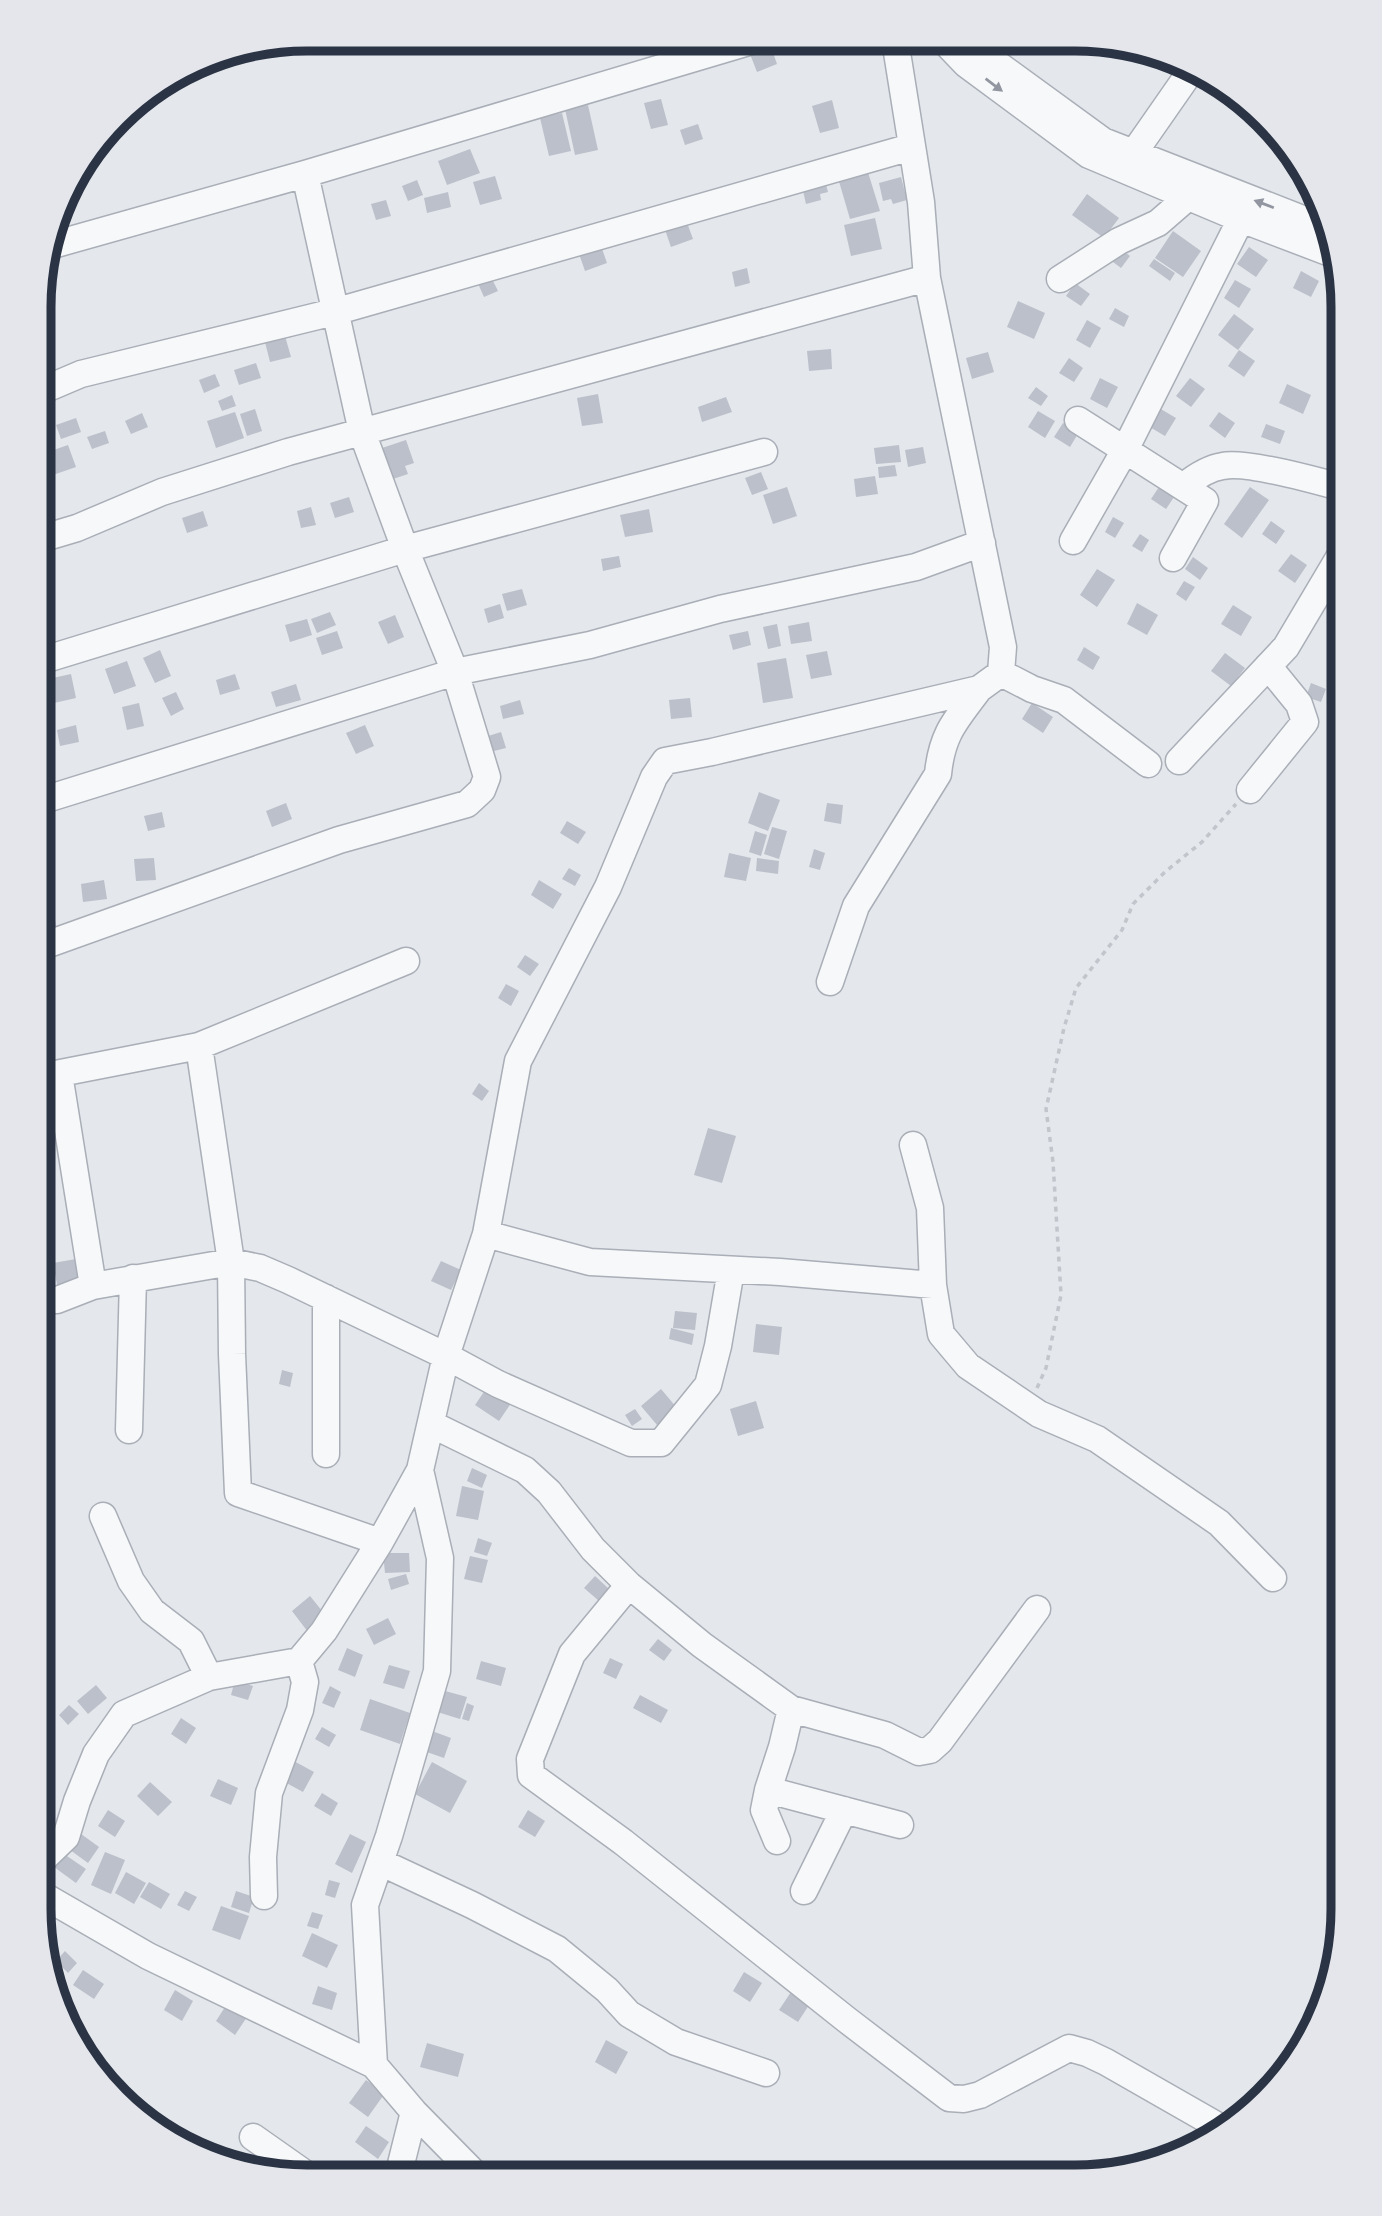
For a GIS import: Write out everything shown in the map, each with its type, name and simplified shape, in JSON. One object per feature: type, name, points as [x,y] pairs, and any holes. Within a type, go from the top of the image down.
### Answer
[{"type":"street","points":[[59,243],[305,174],[718,51]]},
{"type":"street","points":[[830,982],[856,906],[938,774],[940,751],[948,732],[979,689],[1001,673],[1003,647],[927,278],[921,202],[897,51]]},
{"type":"street","points":[[978,51],[1127,161],[1188,197],[1241,219],[1312,221]]},
{"type":"street","points":[[1127,161],[1187,77]]},
{"type":"street","points":[[51,387],[81,374],[334,312],[911,147]]},
{"type":"street","points":[[1127,161],[1312,221]]},
{"type":"street","points":[[51,943],[339,840],[467,804],[482,790],[487,777],[454,672],[362,432],[305,174]]},
{"type":"street","points":[[1060,279],[1119,241],[1158,223],[1188,197]]},
{"type":"street","points":[[1073,541],[1125,450],[1241,219]]},
{"type":"street","points":[[51,536],[77,528],[162,492],[288,452],[927,278]]},
{"type":"street","points":[[1078,420],[1205,501],[1173,558]]},
{"type":"street","points":[[51,658],[405,550],[764,452]]},
{"type":"street","points":[[1184,486],[1196,477],[1224,465],[1248,467],[1331,485]]},
{"type":"street","points":[[51,798],[454,672],[590,645],[720,609],[916,567],[982,543]]},
{"type":"street","points":[[1179,761],[1286,647],[1331,571]]},
{"type":"street","points":[[1250,790],[1305,722],[1299,704],[1268,666]]},
{"type":"street","points":[[1001,673],[1032,689],[1065,700],[1148,764]]},
{"type":"street","points":[[51,1851],[66,1837],[96,1754],[124,1714],[209,1677],[299,1661],[324,1631],[380,1542],[420,1470],[446,1356],[486,1234],[518,1061],[608,887],[654,777],[665,761],[979,689]]},
{"type":"street","points":[[51,1075],[198,1046],[405,961]]},
{"type":"street","points":[[198,1046],[232,1262],[232,1354],[238,1493],[380,1542]]},
{"type":"street","points":[[51,1080],[93,1286]]},
{"type":"street","points":[[913,1145],[930,1208],[933,1285],[941,1334],[950,1345],[968,1366],[1039,1414],[1097,1439],[1219,1523],[1273,1578]]},
{"type":"street","points":[[486,1234],[590,1262],[933,1285]]},
{"type":"street","points":[[51,1300],[93,1286],[232,1262],[260,1268],[446,1356],[498,1384],[631,1443],[661,1443],[708,1385],[718,1346],[731,1270]]},
{"type":"street","points":[[129,1430],[133,1278]]},
{"type":"street","points":[[326,1298],[326,1454]]},
{"type":"street","points":[[431,1424],[524,1470],[549,1492],[593,1549],[629,1585],[702,1645],[791,1709],[885,1735],[919,1752],[930,1750],[940,1741],[1037,1609]]},
{"type":"street","points":[[374,2065],[365,1905],[437,1671],[440,1558],[420,1470]]},
{"type":"street","points":[[103,1516],[131,1581],[152,1611],[191,1641],[209,1677]]},
{"type":"street","points":[[629,1585],[572,1654],[530,1759],[531,1775],[623,1842],[949,2098],[964,2099],[980,2095],[1069,2048],[1087,2053],[1214,2124]]},
{"type":"street","points":[[264,1896],[263,1857],[269,1793],[300,1710],[305,1682],[299,1661]]},
{"type":"street","points":[[777,1841],[764,1810],[791,1709]]},
{"type":"street","points":[[768,1790],[900,1825]]},
{"type":"street","points":[[803,1891],[844,1810]]},
{"type":"street","points":[[380,1862],[557,1949],[607,1990],[629,2014],[676,2042],[765,2073]]},
{"type":"street","points":[[51,1901],[148,1956],[374,2065],[414,2112],[466,2165]]},
{"type":"street","points":[[401,2165],[414,2112]]},
{"type":"street","points":[[253,2137],[293,2165]]},
{"type":"path","points":[[1039,1414],[1037,1387],[1046,1368],[1061,1295],[1053,1162],[1046,1109],[1076,988],[1122,930],[1133,904],[1165,872],[1202,842],[1250,790]]},
{"type":"building","points":[[772,51],[777,64],[757,72],[750,54]]},
{"type":"building","points":[[661,99],[668,125],[651,129],[644,103]]},
{"type":"building","points":[[832,100],[839,128],[820,133],[812,106]]},
{"type":"building","points":[[588,105],[598,150],[575,155],[565,109]]},
{"type":"building","points":[[562,113],[571,151],[549,156],[540,118]]},
{"type":"building","points":[[698,124],[703,139],[685,145],[680,130]]},
{"type":"building","points":[[470,149],[480,173],[447,185],[438,161]]},
{"type":"building","points":[[867,169],[880,211],[850,219],[838,178]]},
{"type":"building","points":[[495,176],[502,199],[480,205],[473,182]]},
{"type":"building","points":[[824,177],[828,192],[820,194],[821,200],[806,204],[801,182]]},
{"type":"building","points":[[901,177],[907,200],[893,204],[891,199],[883,201],[879,183]]},
{"type":"building","points":[[417,180],[423,195],[408,201],[402,186]]},
{"type":"building","points":[[448,192],[451,207],[427,213],[424,198]]},
{"type":"building","points":[[1087,194],[1119,218],[1104,238],[1072,215]]},
{"type":"building","points":[[386,200],[391,216],[376,220],[371,204]]},
{"type":"building","points":[[875,218],[882,249],[851,256],[844,225]]},
{"type":"building","points":[[686,220],[693,239],[671,247],[664,227]]},
{"type":"building","points":[[1173,231],[1201,251],[1183,277],[1155,258]]},
{"type":"building","points":[[600,243],[607,263],[585,271],[578,251]]},
{"type":"building","points":[[1119,247],[1130,256],[1121,268],[1109,259]]},
{"type":"building","points":[[1249,247],[1268,260],[1256,277],[1237,264]]},
{"type":"building","points":[[1154,259],[1175,273],[1170,281],[1149,266]]},
{"type":"building","points":[[747,268],[750,283],[735,287],[732,272]]},
{"type":"building","points":[[1301,271],[1319,281],[1311,297],[1293,288]]},
{"type":"building","points":[[489,273],[498,291],[484,297],[476,279]]},
{"type":"building","points":[[1235,280],[1251,289],[1239,308],[1224,298]]},
{"type":"building","points":[[1075,283],[1090,294],[1081,306],[1066,296]]},
{"type":"building","points":[[1018,301],[1045,313],[1034,339],[1007,327]]},
{"type":"building","points":[[1115,308],[1129,316],[1124,327],[1109,319]]},
{"type":"building","points":[[1234,314],[1254,329],[1238,350],[1218,335]]},
{"type":"building","points":[[1087,320],[1101,328],[1090,348],[1076,340]]},
{"type":"building","points":[[283,329],[291,357],[270,362],[263,334]]},
{"type":"building","points":[[831,349],[832,369],[809,371],[807,351]]},
{"type":"building","points":[[1239,350],[1255,361],[1244,377],[1228,366]]},
{"type":"building","points":[[988,352],[994,372],[972,379],[966,358]]},
{"type":"building","points":[[1069,358],[1083,368],[1074,382],[1059,373]]},
{"type":"building","points":[[256,363],[261,378],[239,385],[234,370]]},
{"type":"building","points":[[215,374],[220,386],[204,393],[199,380]]},
{"type":"building","points":[[1100,378],[1118,387],[1107,408],[1090,399]]},
{"type":"building","points":[[1190,378],[1205,389],[1191,407],[1176,396]]},
{"type":"building","points":[[1287,384],[1311,395],[1303,414],[1279,403]]},
{"type":"building","points":[[1036,387],[1048,396],[1041,406],[1028,398]]},
{"type":"building","points":[[598,394],[603,423],[582,426],[577,398]]},
{"type":"building","points":[[232,395],[236,406],[222,411],[218,401]]},
{"type":"building","points":[[726,397],[732,412],[702,422],[698,407]]},
{"type":"building","points":[[1159,408],[1176,418],[1165,436],[1148,426]]},
{"type":"building","points":[[255,409],[262,431],[247,436],[240,414]]},
{"type":"building","points":[[1038,411],[1055,421],[1045,438],[1028,427]]},
{"type":"building","points":[[235,412],[244,438],[216,448],[207,421]]},
{"type":"building","points":[[1219,412],[1235,423],[1225,438],[1209,426]]},
{"type":"building","points":[[142,413],[148,427],[131,434],[125,421]]},
{"type":"building","points":[[76,418],[81,432],[61,439],[56,425]]},
{"type":"building","points":[[1063,423],[1079,432],[1070,447],[1054,437]]},
{"type":"building","points":[[1266,424],[1285,431],[1280,444],[1261,437]]},
{"type":"building","points":[[105,431],[109,443],[92,449],[87,437]]},
{"type":"building","points":[[406,440],[414,463],[405,466],[408,474],[393,479],[382,448]]},
{"type":"building","points":[[68,445],[76,467],[51,476],[51,451]]},
{"type":"building","points":[[899,445],[901,462],[876,464],[874,448]]},
{"type":"building","points":[[923,447],[926,463],[908,467],[905,450]]},
{"type":"building","points":[[895,465],[897,476],[879,478],[878,467]]},
{"type":"building","points":[[761,472],[768,489],[752,495],[745,478]]},
{"type":"building","points":[[875,476],[878,494],[856,497],[854,479]]},
{"type":"building","points":[[1161,484],[1176,494],[1166,509],[1151,499]]},
{"type":"building","points":[[787,487],[797,516],[773,524],[763,495]]},
{"type":"building","points":[[1250,487],[1269,500],[1242,538],[1224,524]]},
{"type":"building","points":[[349,497],[354,512],[335,518],[330,503]]},
{"type":"building","points":[[311,507],[316,525],[301,528],[297,511]]},
{"type":"building","points":[[649,509],[653,532],[625,537],[620,515]]},
{"type":"building","points":[[203,511],[208,526],[187,533],[182,518]]},
{"type":"building","points":[[1113,517],[1124,523],[1115,538],[1105,532]]},
{"type":"building","points":[[1271,521],[1285,531],[1276,544],[1262,534]]},
{"type":"building","points":[[1140,534],[1149,540],[1142,552],[1132,546]]},
{"type":"building","points":[[1291,554],[1307,565],[1295,583],[1278,571]]},
{"type":"building","points":[[619,556],[621,567],[603,571],[601,559]]},
{"type":"building","points":[[1193,557],[1208,568],[1200,580],[1185,569]]},
{"type":"building","points":[[1097,569],[1115,580],[1097,607],[1080,595]]},
{"type":"building","points":[[1184,581],[1195,587],[1186,601],[1176,594]]},
{"type":"building","points":[[522,589],[527,605],[507,611],[502,594]]},
{"type":"building","points":[[1137,603],[1158,615],[1147,635],[1127,624]]},
{"type":"building","points":[[500,604],[504,618],[488,623],[484,609]]},
{"type":"building","points":[[1233,605],[1252,617],[1241,636],[1221,624]]},
{"type":"building","points":[[330,612],[336,625],[317,633],[311,619]]},
{"type":"building","points":[[395,615],[404,637],[388,644],[378,622]]},
{"type":"building","points":[[307,619],[312,635],[290,642],[285,625]]},
{"type":"building","points":[[809,622],[812,641],[791,644],[788,626]]},
{"type":"building","points":[[777,624],[781,646],[768,649],[763,627]]},
{"type":"building","points":[[337,631],[343,648],[322,655],[316,638]]},
{"type":"building","points":[[748,631],[751,645],[733,650],[729,635]]},
{"type":"building","points":[[1084,647],[1100,657],[1093,670],[1077,660]]},
{"type":"building","points":[[160,650],[171,676],[155,683],[143,658]]},
{"type":"building","points":[[827,651],[832,675],[811,679],[806,655]]},
{"type":"building","points":[[1225,653],[1245,668],[1231,686],[1211,671]]},
{"type":"building","points":[[786,658],[793,698],[763,703],[757,663]]},
{"type":"building","points":[[127,661],[136,686],[114,694],[105,669]]},
{"type":"building","points":[[71,674],[76,698],[54,703],[51,678]]},
{"type":"building","points":[[235,674],[240,689],[220,695],[216,680]]},
{"type":"building","points":[[1311,683],[1326,689],[1321,702],[1306,697]]},
{"type":"building","points":[[296,684],[301,700],[276,707],[271,692]]},
{"type":"building","points":[[176,692],[184,709],[171,716],[162,698]]},
{"type":"building","points":[[690,698],[692,717],[671,719],[669,700]]},
{"type":"building","points":[[520,700],[524,714],[503,719],[500,706]]},
{"type":"building","points":[[139,703],[144,726],[127,730],[122,707]]},
{"type":"building","points":[[1032,703],[1053,717],[1043,733],[1022,719]]},
{"type":"building","points":[[76,725],[79,742],[60,746],[57,730]]},
{"type":"building","points":[[365,725],[374,746],[356,754],[346,733]]},
{"type":"building","points":[[501,732],[506,748],[490,752],[485,737]]},
{"type":"building","points":[[759,792],[780,800],[768,831],[748,823]]},
{"type":"building","points":[[286,803],[292,819],[272,827],[266,811]]},
{"type":"building","points":[[827,803],[843,805],[841,824],[824,821]]},
{"type":"building","points":[[162,812],[165,827],[148,831],[144,816]]},
{"type":"building","points":[[567,821],[586,832],[578,844],[560,833]]},
{"type":"building","points":[[772,827],[787,831],[779,859],[764,854]]},
{"type":"building","points":[[755,831],[767,835],[761,856],[749,852]]},
{"type":"building","points":[[814,849],[825,853],[820,870],[809,867]]},
{"type":"building","points":[[729,853],[751,858],[746,881],[724,877]]},
{"type":"building","points":[[154,858],[156,880],[136,881],[134,859]]},
{"type":"building","points":[[757,858],[779,861],[778,874],[756,871]]},
{"type":"building","points":[[569,868],[581,875],[575,886],[562,879]]},
{"type":"building","points":[[104,880],[107,899],[83,902],[81,884]]},
{"type":"building","points":[[539,880],[562,894],[553,909],[531,895]]},
{"type":"building","points":[[51,907],[56,926],[51,927]]},
{"type":"building","points":[[525,955],[539,964],[530,976],[517,967]]},
{"type":"building","points":[[506,984],[519,991],[511,1006],[498,998]]},
{"type":"building","points":[[479,1083],[489,1091],[482,1101],[472,1094]]},
{"type":"building","points":[[708,1128],[736,1136],[722,1183],[694,1175]]},
{"type":"building","points":[[76,1259],[81,1285],[58,1290],[53,1263]]},
{"type":"building","points":[[441,1261],[461,1270],[451,1290],[431,1281]]},
{"type":"building","points":[[675,1311],[697,1313],[695,1330],[673,1328]]},
{"type":"building","points":[[756,1324],[782,1327],[779,1355],[753,1352]]},
{"type":"building","points":[[671,1328],[694,1334],[692,1345],[669,1339]]},
{"type":"building","points":[[282,1370],[293,1373],[290,1387],[279,1384]]},
{"type":"building","points":[[490,1383],[514,1399],[499,1421],[475,1405]]},
{"type":"building","points":[[661,1389],[677,1408],[657,1425],[641,1406]]},
{"type":"building","points":[[756,1401],[764,1428],[738,1436],[730,1409]]},
{"type":"building","points":[[635,1409],[642,1419],[632,1426],[625,1415]]},
{"type":"building","points":[[472,1468],[487,1475],[482,1488],[467,1481]]},
{"type":"building","points":[[462,1486],[484,1491],[478,1520],[456,1516]]},
{"type":"building","points":[[478,1538],[492,1543],[487,1556],[474,1552]]},
{"type":"building","points":[[383,1553],[409,1553],[410,1572],[385,1573]]},
{"type":"building","points":[[470,1556],[488,1560],[482,1583],[464,1579]]},
{"type":"building","points":[[406,1574],[409,1584],[391,1590],[388,1579]]},
{"type":"building","points":[[595,1576],[609,1589],[599,1601],[584,1588]]},
{"type":"building","points":[[310,1596],[327,1617],[308,1632],[292,1611]]},
{"type":"building","points":[[388,1618],[396,1634],[374,1645],[366,1629]]},
{"type":"building","points":[[658,1639],[672,1650],[664,1661],[649,1650]]},
{"type":"building","points":[[347,1648],[363,1655],[355,1677],[338,1670]]},
{"type":"building","points":[[610,1658],[623,1664],[616,1679],[603,1673]]},
{"type":"building","points":[[481,1661],[506,1668],[501,1686],[476,1679]]},
{"type":"building","points":[[389,1665],[410,1671],[404,1689],[383,1683]]},
{"type":"building","points":[[235,1680],[253,1686],[248,1700],[231,1695]]},
{"type":"building","points":[[96,1685],[107,1698],[88,1714],[77,1701]]},
{"type":"building","points":[[330,1686],[341,1692],[334,1708],[322,1703]]},
{"type":"building","points":[[438,1689],[467,1697],[460,1719],[431,1710]]},
{"type":"building","points":[[640,1695],[668,1710],[661,1723],[633,1708]]},
{"type":"building","points":[[370,1699],[410,1713],[400,1744],[360,1730]]},
{"type":"building","points":[[467,1703],[474,1706],[469,1721],[462,1719]]},
{"type":"building","points":[[69,1705],[79,1714],[68,1725],[59,1715]]},
{"type":"building","points":[[181,1718],[196,1728],[186,1744],[171,1734]]},
{"type":"building","points":[[322,1727],[336,1735],[329,1747],[315,1739]]},
{"type":"building","points":[[432,1731],[451,1738],[444,1758],[424,1751]]},
{"type":"building","points":[[292,1760],[314,1772],[303,1792],[281,1780]]},
{"type":"building","points":[[432,1762],[467,1781],[450,1813],[415,1794]]},
{"type":"building","points":[[218,1779],[238,1788],[231,1805],[210,1796]]},
{"type":"building","points":[[150,1782],[172,1802],[158,1816],[137,1796]]},
{"type":"building","points":[[322,1793],[338,1803],[331,1816],[314,1806]]},
{"type":"building","points":[[108,1810],[125,1821],[115,1837],[98,1826]]},
{"type":"building","points":[[528,1810],[545,1821],[535,1837],[518,1827]]},
{"type":"building","points":[[77,1831],[99,1847],[88,1863],[66,1847]]},
{"type":"building","points":[[350,1834],[366,1842],[352,1873],[335,1864]]},
{"type":"building","points":[[105,1852],[125,1860],[111,1894],[91,1885]]},
{"type":"building","points":[[64,1854],[86,1869],[76,1883],[54,1867]]},
{"type":"building","points":[[126,1872],[146,1883],[134,1904],[115,1893]]},
{"type":"building","points":[[329,1880],[340,1883],[335,1898],[325,1895]]},
{"type":"building","points":[[149,1882],[170,1894],[161,1909],[140,1897]]},
{"type":"building","points":[[185,1891],[197,1897],[189,1911],[177,1905]]},
{"type":"building","points":[[236,1891],[254,1897],[249,1913],[231,1907]]},
{"type":"building","points":[[221,1906],[249,1916],[240,1940],[212,1930]]},
{"type":"building","points":[[312,1912],[323,1915],[318,1929],[307,1926]]},
{"type":"building","points":[[312,1933],[338,1945],[327,1968],[302,1956]]},
{"type":"building","points":[[65,1951],[77,1963],[68,1973],[56,1961]]},
{"type":"building","points":[[83,1970],[104,1984],[94,1999],[73,1985]]},
{"type":"building","points":[[744,1972],[762,1983],[750,2002],[733,1991]]},
{"type":"building","points":[[318,1986],[337,1993],[332,2010],[312,2004]]},
{"type":"building","points":[[175,1990],[193,2001],[182,2021],[164,2010]]},
{"type":"building","points":[[791,1992],[809,2005],[798,2022],[779,2010]]},
{"type":"building","points":[[227,2004],[247,2017],[235,2035],[216,2021]]},
{"type":"building","points":[[606,2040],[628,2052],[616,2074],[595,2062]]},
{"type":"building","points":[[427,2043],[464,2054],[458,2077],[420,2067]]},
{"type":"building","points":[[366,2080],[385,2093],[368,2117],[349,2103]]},
{"type":"building","points":[[366,2126],[389,2142],[378,2159],[355,2142]]}]
